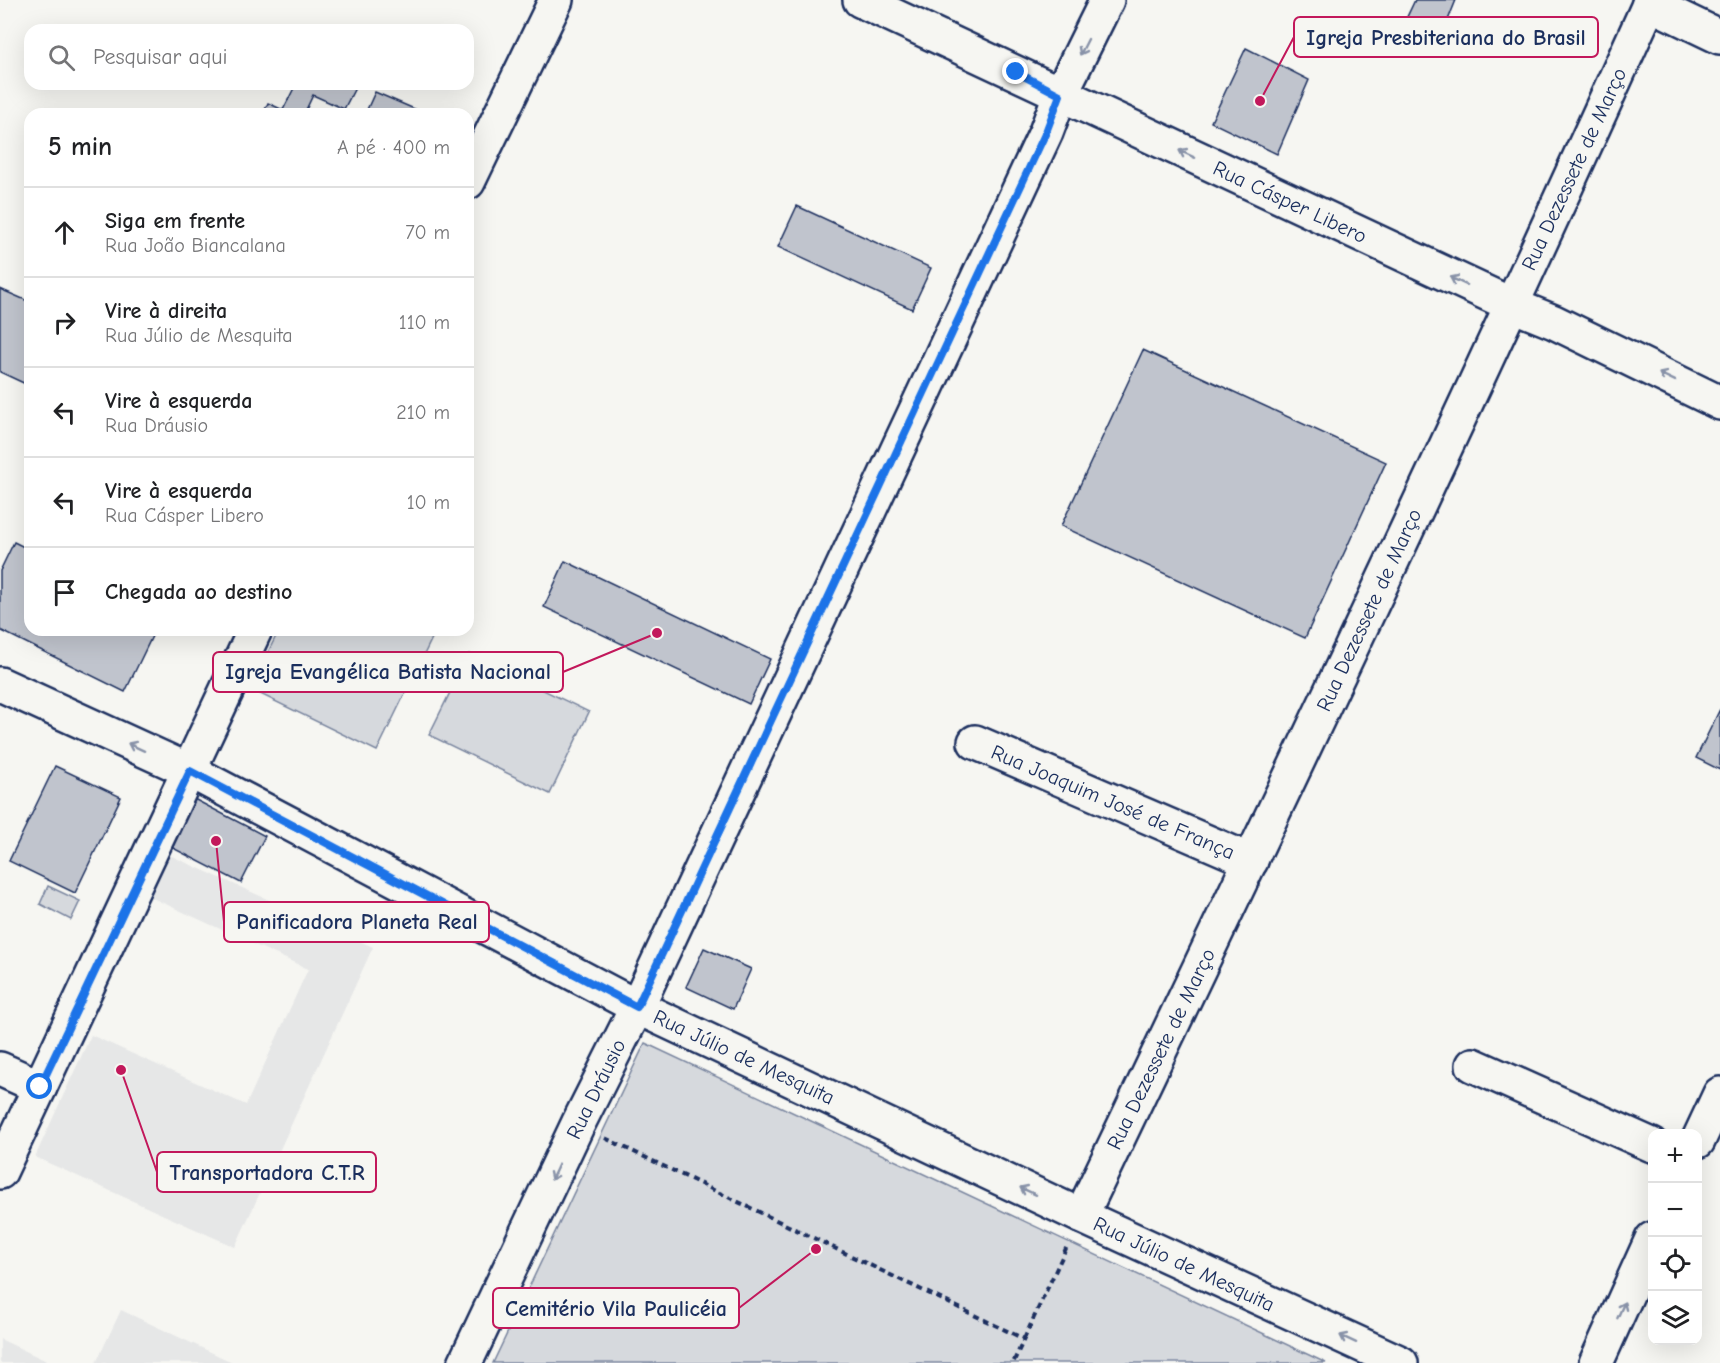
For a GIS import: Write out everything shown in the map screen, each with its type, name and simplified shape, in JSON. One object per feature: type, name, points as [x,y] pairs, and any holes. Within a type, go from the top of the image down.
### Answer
[{"type":"street","points":[[474,170],[556,0]]},
{"type":"street","name":"Rua Cásper Libero","points":[[860,0],[1512,305],[1554,322],[1720,403]]},
{"type":"street","name":"Rua Dráusio","points":[[465,1363],[578,1124],[637,1007],[1046,132],[1060,95],[1107,0]]},
{"type":"street","points":[[1650,1],[1720,37]]},
{"type":"street","name":"Rua Dezessete de Março","points":[[1081,1216],[1251,861],[1512,305],[1650,1]]},
{"type":"street","points":[[0,1172],[252,636]]},
{"type":"street","name":"Rua Júlio de Mesquita","points":[[0,684],[190,771],[637,1007],[1081,1216],[1401,1363]]},
{"type":"street","name":"Rua Joaquim José de França","points":[[975,742],[1251,861]]},
{"type":"street","points":[[1473,1065],[1648,1143]]},
{"type":"street","points":[[0,1069],[40,1087]]},
{"type":"street","points":[[1702,1132],[1720,1094]]},
{"type":"street","points":[[1596,1363],[1648,1250]]},
{"type":"path","points":[[578,1124],[1024,1339]]},
{"type":"path","points":[[1013,1363],[1081,1216]]},
{"type":"shaded area","points":[[276,636],[433,636],[377,751],[250,689]]},
{"type":"shaded area","points":[[469,654],[589,712],[550,794],[429,735]]},
{"type":"shaded area","points":[[167,854],[373,947],[235,1247],[35,1157],[91,1035],[246,1105],[308,969],[148,896]]},
{"type":"shaded area","points":[[48,886],[80,901],[71,920],[40,904]]},
{"type":"shaded area","points":[[645,1043],[1326,1363],[493,1363]]},
{"type":"shaded area","points":[[121,1310],[234,1363],[96,1363]]},
{"type":"shaded area","points":[[0,1339],[51,1363],[0,1363]]},
{"type":"building","points":[[1415,0],[1456,0],[1442,35],[1406,19]]},
{"type":"building","points":[[1246,48],[1309,80],[1277,154],[1211,122]]},
{"type":"building","points":[[293,90],[354,90],[345,108],[313,95],[307,108],[284,108]]},
{"type":"building","points":[[375,92],[412,108],[368,108]]},
{"type":"building","points":[[268,103],[279,108],[266,108]]},
{"type":"building","points":[[797,206],[931,268],[912,309],[778,247]]},
{"type":"building","points":[[0,289],[24,299],[24,383],[0,372]]},
{"type":"building","points":[[1143,350],[1386,462],[1305,638],[1061,526]]},
{"type":"building","points":[[14,542],[24,547],[24,636],[152,636],[125,692],[0,630],[0,571]]},
{"type":"building","points":[[565,561],[770,659],[749,704],[544,607]]},
{"type":"building","points":[[1720,709],[1720,770],[1696,758]]},
{"type":"building","points":[[55,766],[121,797],[75,893],[9,861]]},
{"type":"building","points":[[192,798],[265,836],[241,883],[167,845]]},
{"type":"building","points":[[704,948],[751,969],[733,1009],[686,987]]},
{"type":"place","name":"Igreja Presbiteriana do Brasil","points":[[1260,101]]},
{"type":"place","name":"Igreja Evangélica Batista Nacional","points":[[657,633]]},
{"type":"place","name":"Panificadora Planeta Real","points":[[216,841]]},
{"type":"place","name":"Transportadora C.T.R","points":[[121,1070]]},
{"type":"place","name":"Cemitério Vila Paulicéia","points":[[816,1249]]},
{"type":"route","points":[[40,1087],[190,771],[637,1007],[1046,132],[1060,95],[1016,72]]}]
